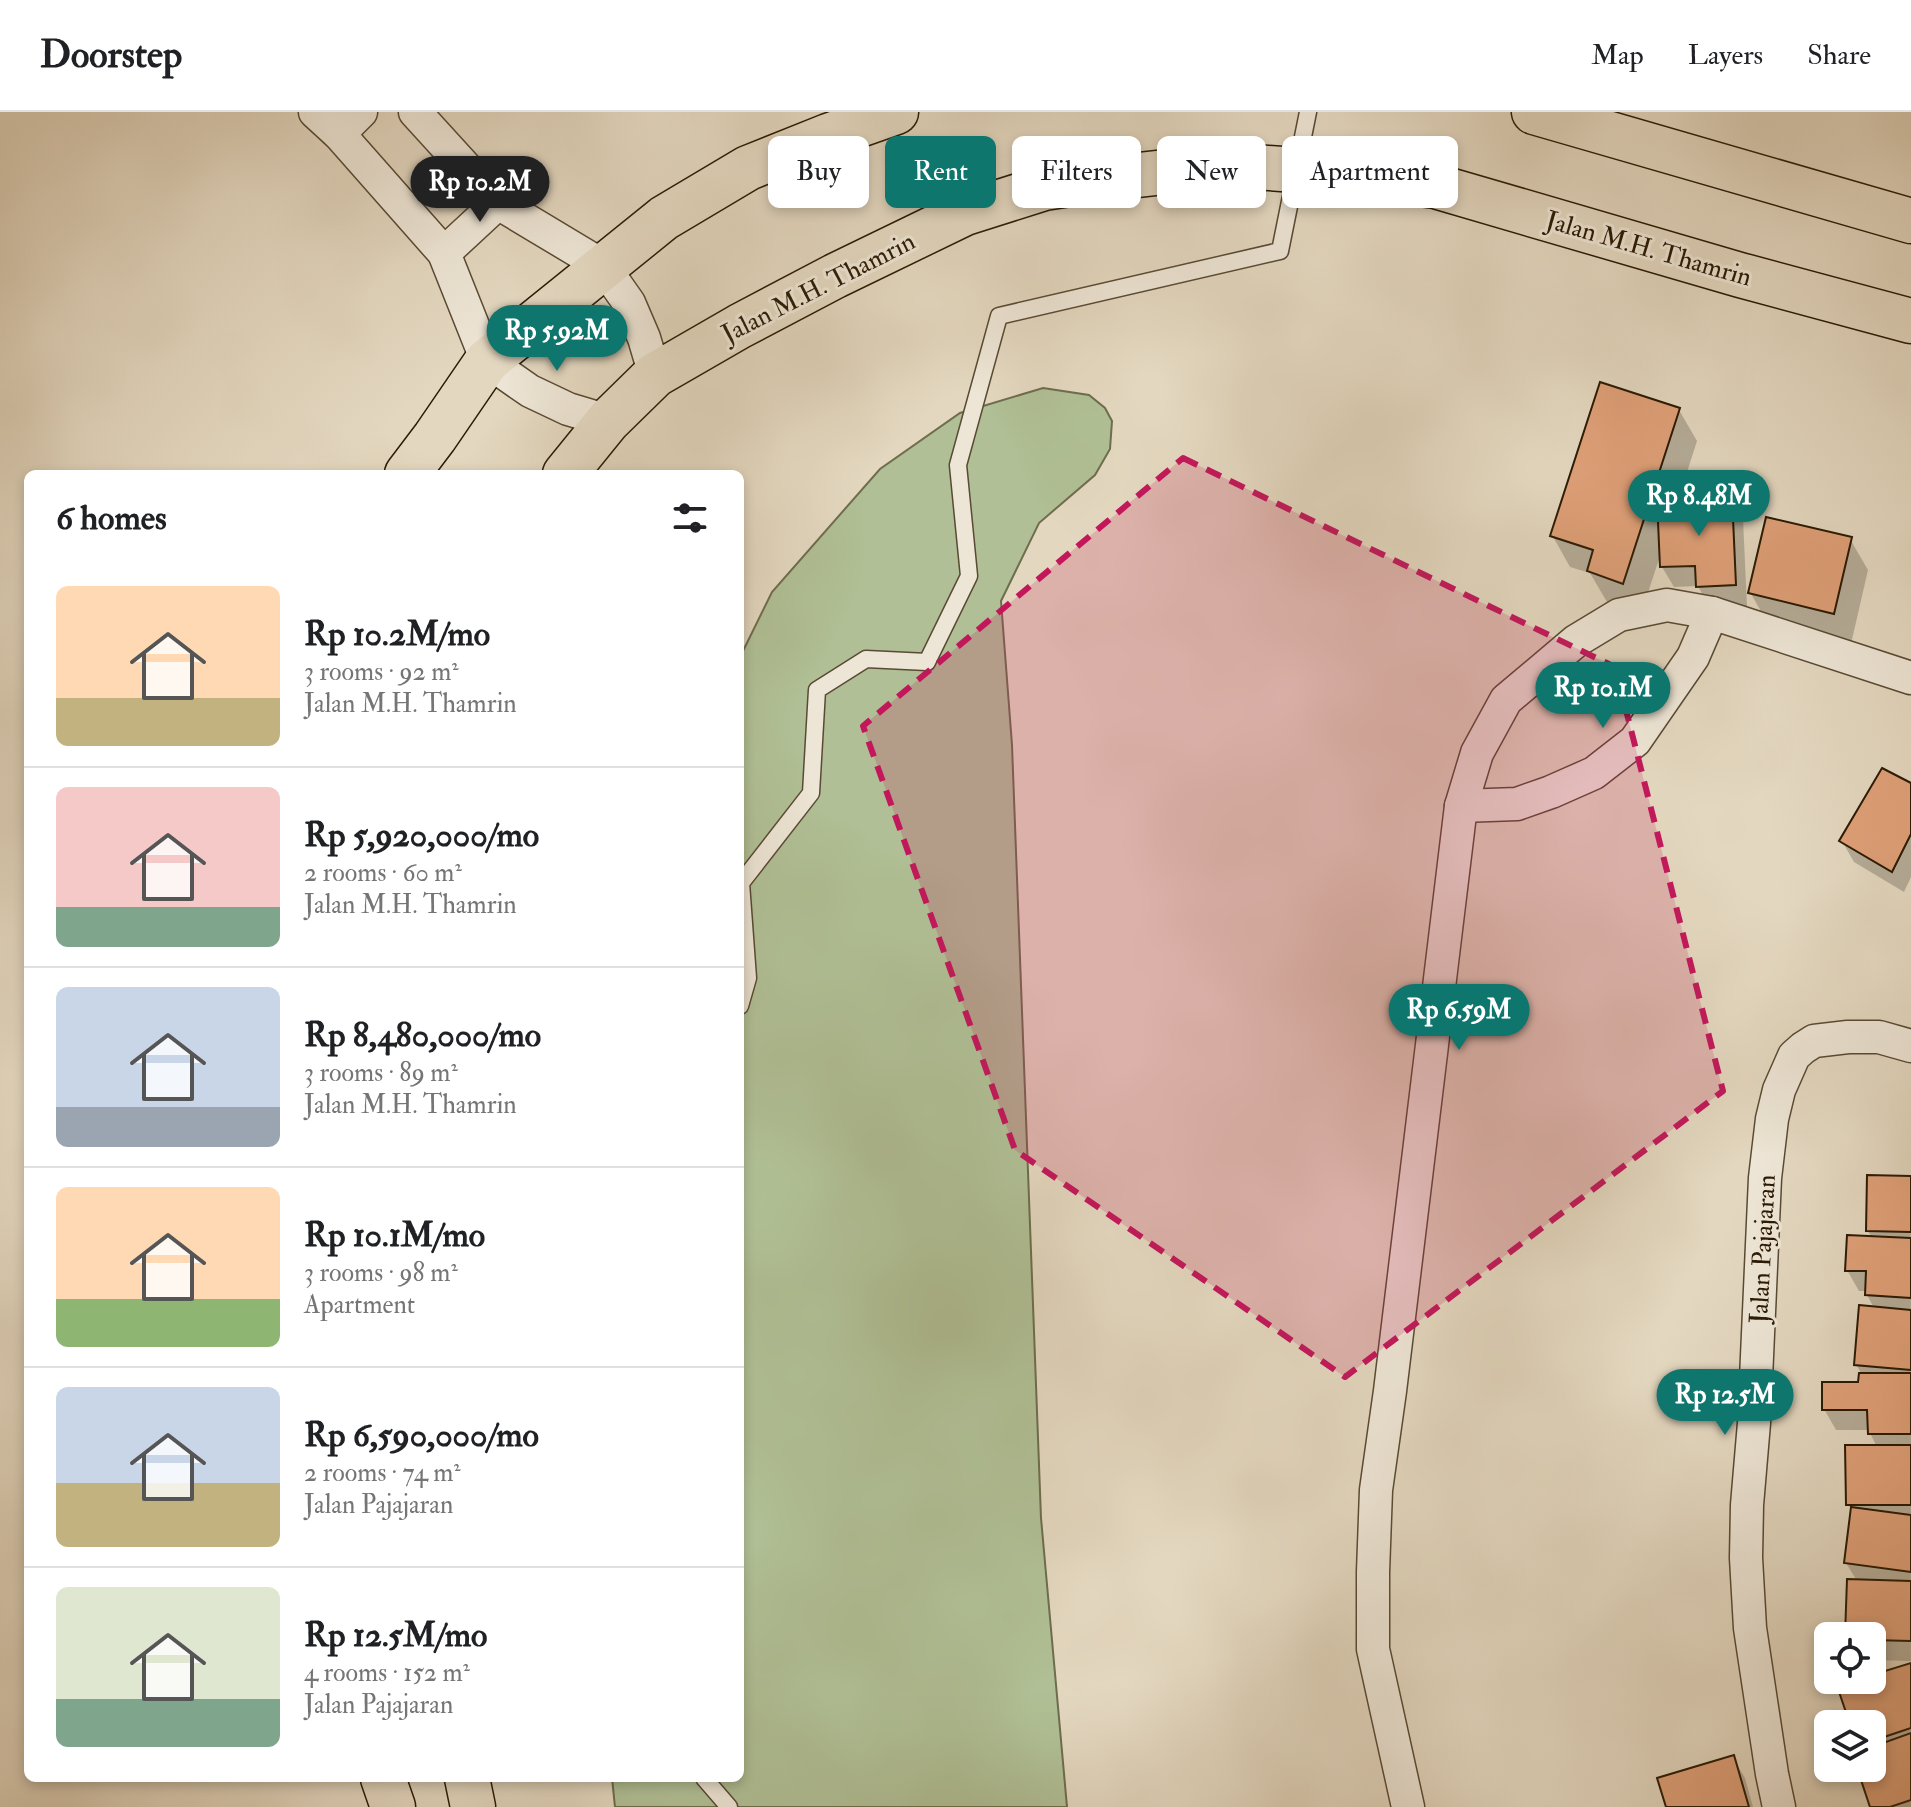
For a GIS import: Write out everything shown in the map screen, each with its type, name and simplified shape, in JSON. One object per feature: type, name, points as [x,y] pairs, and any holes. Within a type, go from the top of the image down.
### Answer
[{"type":"main road","points":[[410,470],[487,361],[664,218],[748,168],[896,112]]},
{"type":"main road","points":[[1534,112],[1911,221]]},
{"type":"main road","name":"Jalan M.H. Thamrin","points":[[568,470],[608,421],[655,375],[835,276],[965,213],[1044,188],[1227,165],[1337,173],[1435,186],[1740,275],[1911,321]]},
{"type":"main road","points":[[384,1782],[393,1807]]},
{"type":"main road","points":[[468,1782],[473,1807]]},
{"type":"street","points":[[315,112],[350,123],[444,253],[487,361],[530,391],[568,409],[608,421]]},
{"type":"street","points":[[415,112],[498,203],[603,266],[629,303],[655,375]]},
{"type":"street","points":[[444,253],[498,203]]},
{"type":"street","points":[[1408,1807],[1373,1649],[1376,1490],[1461,806],[1477,753],[1506,700],[1576,641],[1619,615],[1667,605],[1712,613],[1911,678]]},
{"type":"street","points":[[1461,806],[1517,804],[1594,773],[1635,741],[1693,657],[1712,613]]},
{"type":"street","name":"Jalan Pajajaran","points":[[1779,1807],[1750,1628],[1746,1558],[1765,1178],[1772,1119],[1779,1090],[1794,1056],[1814,1041],[1879,1037],[1911,1046]]},
{"type":"lane","points":[[744,879],[811,793],[817,690],[866,659],[927,662],[969,576],[958,465],[999,316],[1280,251],[1308,112]]},
{"type":"lane","points":[[744,924],[748,978],[744,992]]},
{"type":"lane","points":[[707,1782],[729,1807]]},
{"type":"highlighted area","points":[[1183,458],[1615,667],[1723,1091],[1345,1377],[1015,1150],[863,726]]},
{"type":"green space","points":[[1043,388],[1089,395],[1105,408],[1112,421],[1110,449],[1095,475],[1039,523],[1001,601],[1012,745],[1041,1518],[1067,1807],[615,1807],[612,1782],[744,1782],[744,649],[772,592],[880,469],[960,413]]},
{"type":"building","points":[[1600,382],[1680,408],[1623,584],[1587,571],[1593,550],[1550,536]]},
{"type":"building","points":[[1732,496],[1736,585],[1696,587],[1695,566],[1660,567],[1657,499]]},
{"type":"building","points":[[1766,517],[1852,537],[1834,614],[1748,593]]},
{"type":"building","points":[[1882,768],[1911,783],[1911,834],[1892,872],[1839,841]]},
{"type":"building","points":[[1867,1175],[1911,1176],[1911,1232],[1866,1231]]},
{"type":"building","points":[[1847,1235],[1911,1238],[1911,1298],[1865,1295],[1866,1271],[1845,1271]]},
{"type":"building","points":[[1859,1305],[1911,1310],[1911,1370],[1854,1365]]},
{"type":"building","points":[[1859,1373],[1911,1373],[1911,1434],[1868,1434],[1867,1410],[1822,1410],[1822,1382],[1858,1382]]},
{"type":"building","points":[[1845,1445],[1911,1445],[1911,1505],[1846,1505]]},
{"type":"building","points":[[1851,1507],[1911,1515],[1911,1572],[1844,1563]]},
{"type":"building","points":[[1847,1579],[1911,1581],[1911,1641],[1886,1640],[1886,1622],[1845,1622]]},
{"type":"building","points":[[1911,1663],[1911,1728],[1886,1736],[1886,1710],[1845,1710],[1840,1694],[1886,1694],[1886,1671]]},
{"type":"building","points":[[1911,1733],[1911,1800],[1890,1807],[1870,1807],[1862,1782],[1886,1782],[1886,1742]]},
{"type":"building","points":[[1734,1755],[1749,1807],[1666,1807],[1657,1778]]}]
